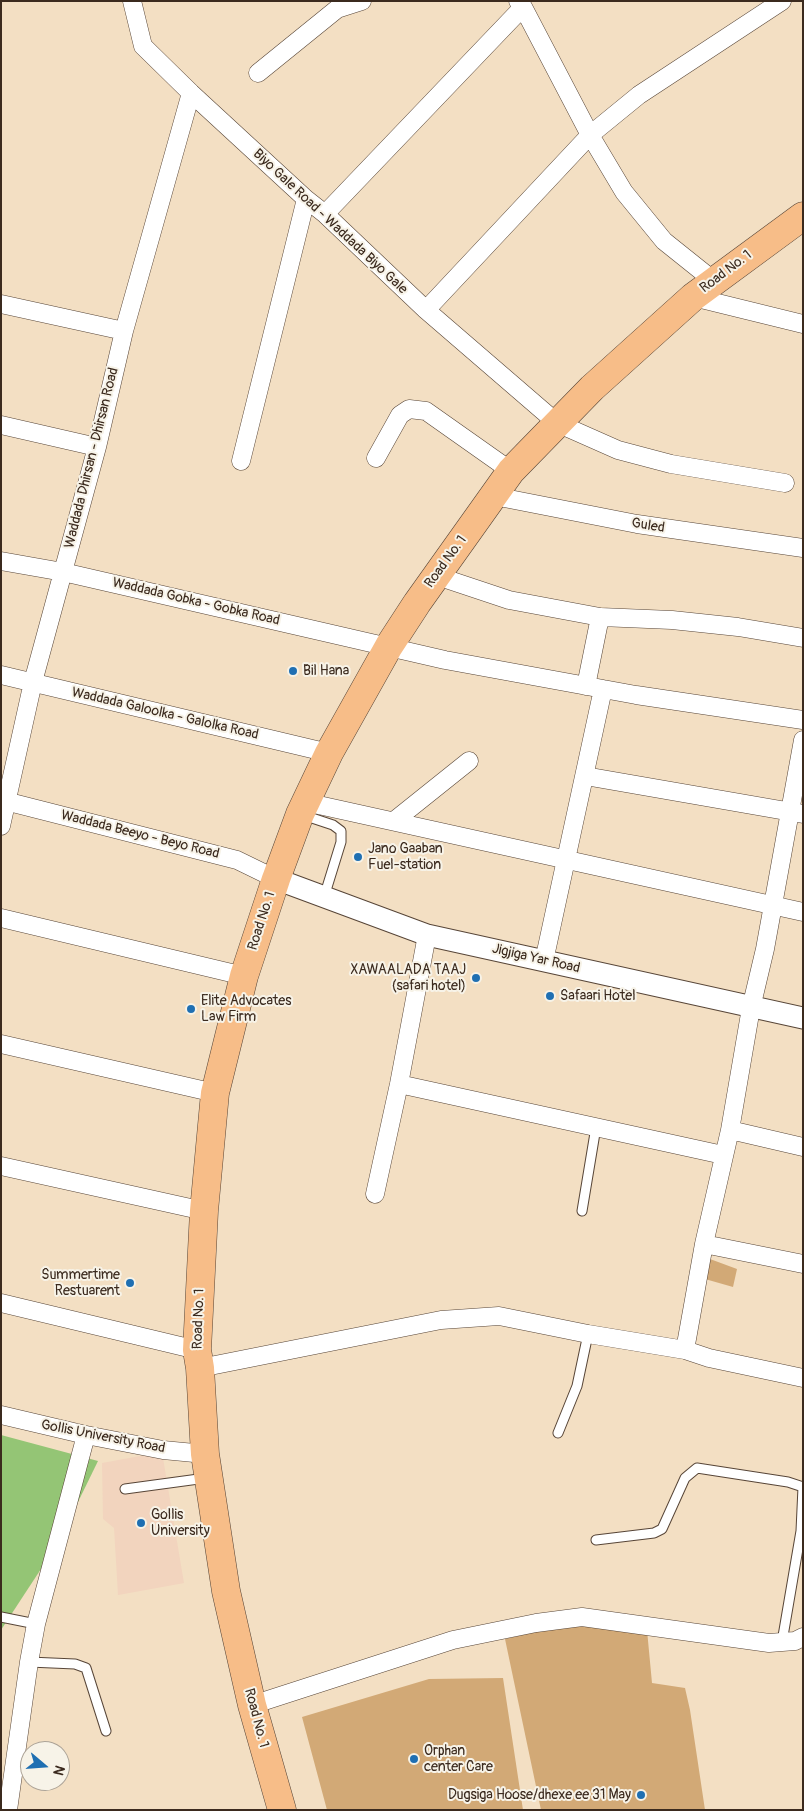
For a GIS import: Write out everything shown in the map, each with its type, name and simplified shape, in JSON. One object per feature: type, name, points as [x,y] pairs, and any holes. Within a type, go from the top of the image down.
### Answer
[{"type":"highway","name":"Road No. 1","points":[[282,1810],[252,1705],[226,1591],[207,1465],[198,1359],[204,1211],[215,1093],[244,976],[276,879],[303,808],[329,753],[389,646],[417,603],[511,471],[592,388],[693,297],[803,216]]},
{"type":"street","name":"Biyo Gale Road - Waddada Biyo Gale","points":[[132,1],[143,46],[191,93],[306,199],[325,214],[426,310],[557,423],[618,450],[671,464],[784,483]]},
{"type":"street","points":[[258,73],[337,9],[362,1]]},
{"type":"street","points":[[426,310],[590,135],[639,95],[782,1]]},
{"type":"street","points":[[325,214],[520,4],[590,135],[624,192],[664,241],[714,281]]},
{"type":"street","name":"Waddada Dhirsan - Dhirsan Road","points":[[1,826],[4,801],[33,682],[97,447],[124,331],[191,93]]},
{"type":"street","points":[[241,460],[306,199]]},
{"type":"street","points":[[693,297],[803,324]]},
{"type":"street","points":[[1,304],[124,331]]},
{"type":"street","points":[[376,458],[400,415],[409,409],[426,411],[511,471]]},
{"type":"street","points":[[1,425],[97,447]]},
{"type":"street","name":"Guled","points":[[494,496],[637,524],[803,548]]},
{"type":"street","name":"Waddada Gobka - Gobka Road","points":[[1,561],[63,572],[445,660],[595,688],[803,720]]},
{"type":"street","points":[[437,576],[509,600],[600,617],[672,620],[738,626],[803,638]]},
{"type":"street","points":[[544,961],[585,776],[595,688],[600,617]]},
{"type":"street","name":"Waddada Galoolka - Galolka Road","points":[[1,675],[329,753]]},
{"type":"street","points":[[685,1350],[704,1244],[730,1130],[751,1008],[773,905],[796,812],[803,740]]},
{"type":"street","points":[[394,821],[469,762]]},
{"type":"street","points":[[585,776],[796,812]]},
{"type":"street","name":"Waddada Beeyo - Beyo Road","points":[[4,801],[237,860],[276,879]]},
{"type":"street","points":[[303,808],[394,821],[803,912]]},
{"type":"street","name":"Jigjiga Yar Road","points":[[276,879],[427,934],[751,1008],[803,1018]]},
{"type":"street","points":[[1,918],[244,976]]},
{"type":"street","points":[[375,1194],[399,1084],[427,934]]},
{"type":"street","points":[[1,1044],[215,1093]]},
{"type":"street","points":[[399,1084],[723,1155]]},
{"type":"street","points":[[730,1130],[803,1147]]},
{"type":"street","points":[[1,1166],[204,1211]]},
{"type":"street","points":[[704,1244],[803,1264]]},
{"type":"street","points":[[1,1303],[198,1359],[441,1320],[499,1316],[588,1334],[685,1350],[709,1358],[803,1378]]},
{"type":"street","name":"Gollis University Road","points":[[1,1415],[86,1435],[163,1450],[207,1465]]},
{"type":"street","points":[[8,1810],[36,1624],[86,1435]]},
{"type":"street","points":[[252,1705],[453,1640],[536,1623],[582,1617],[768,1644],[795,1641],[803,1637]]},
{"type":"lane","points":[[303,808],[341,831],[341,842],[324,897]]},
{"type":"lane","points":[[582,1211],[596,1127]]},
{"type":"lane","points":[[558,1433],[577,1386],[588,1334]]},
{"type":"lane","points":[[125,1489],[207,1465]]},
{"type":"lane","points":[[596,1540],[654,1533],[662,1529],[685,1478],[697,1468],[788,1482],[803,1487],[801,1531],[782,1642]]},
{"type":"lane","points":[[1,1617],[36,1624]]},
{"type":"lane","points":[[29,1662],[76,1664],[86,1668],[106,1732]]},
{"type":"shaded area","name":"Gollis University","points":[[162,1452],[184,1583],[118,1595],[114,1528],[103,1519],[102,1463]]},
{"type":"green space","points":[[1,1435],[98,1461],[58,1543],[1,1630]]},
{"type":"building","points":[[710,1259],[737,1269],[733,1287],[705,1279]]},
{"type":"building","points":[[573,1623],[647,1630],[652,1683],[685,1688],[705,1810],[541,1810],[505,1639]]},
{"type":"building","name":"Orphan center Care","points":[[503,1678],[523,1810],[327,1810],[302,1717],[429,1679]]},
{"type":"place","name":"Bil Hana","points":[[293,671]]},
{"type":"place","name":"Jano Gaaban Fuel-station","points":[[358,857]]},
{"type":"place","name":"XAWAALADA TAAJ (safari hotel)","points":[[476,978]]},
{"type":"place","name":"Safaari Hotel","points":[[550,996]]},
{"type":"place","name":"Elite Advocates Law Firm","points":[[191,1009]]},
{"type":"place","name":"Summertime Restuarent","points":[[130,1283]]},
{"type":"place","name":"Gollis University","points":[[141,1523]]},
{"type":"place","name":"Orphan center Care","points":[[414,1759]]},
{"type":"place","name":"Dugsiga Hoose/dhexe ee 31 May","points":[[641,1795]]}]
